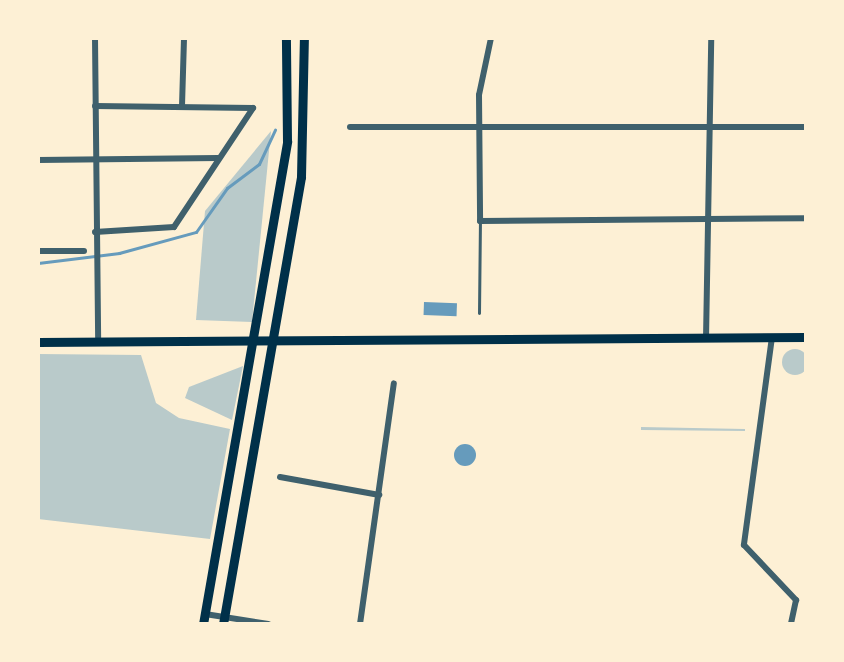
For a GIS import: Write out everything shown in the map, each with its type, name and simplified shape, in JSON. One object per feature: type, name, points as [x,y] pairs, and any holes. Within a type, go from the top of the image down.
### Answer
[{"type":"main road","points":[[204,619],[257,339],[287,141],[286,38]]},
{"type":"main road","points":[[224,621],[276,340],[301,177],[304,38]]},
{"type":"main road","points":[[38,342],[806,337]]},
{"type":"street","points":[[95,38],[98,341]]},
{"type":"street","points":[[182,106],[184,38]]},
{"type":"street","points":[[491,38],[479,127],[480,221],[806,218]]},
{"type":"street","points":[[706,339],[711,38]]},
{"type":"street","points":[[95,106],[253,108],[177,225],[95,232]]},
{"type":"street","points":[[350,127],[806,127]]},
{"type":"street","points":[[38,160],[218,158]]},
{"type":"street","points":[[38,251],[84,251]]},
{"type":"street","points":[[772,337],[744,545],[796,600],[791,624]]},
{"type":"street","points":[[360,624],[394,383]]},
{"type":"street","points":[[280,477],[379,495]]},
{"type":"street","points":[[204,619],[268,624]]},
{"type":"lane","points":[[479,313],[480,221]]},
{"type":"shaded area","points":[[271,131],[252,322],[196,320],[205,211]]},
{"type":"shaded area","points":[[795,349],[804,353],[808,362],[804,371],[795,375],[786,371],[782,362],[786,353]]},
{"type":"shaded area","points":[[38,354],[141,355],[156,403],[179,418],[230,429],[210,539],[38,519]]},
{"type":"shaded area","points":[[243,366],[232,420],[185,398],[189,387]]},
{"type":"shaded area","points":[[641,427],[745,429],[641,430]]},
{"type":"water","points":[[424,302],[457,303],[457,316],[424,315]]},
{"type":"water","points":[[465,444],[473,447],[476,455],[473,463],[465,466],[457,463],[454,455],[457,447]]},
{"type":"waterway","points":[[38,263],[119,253],[196,232],[227,188],[259,164],[275,129]]}]
